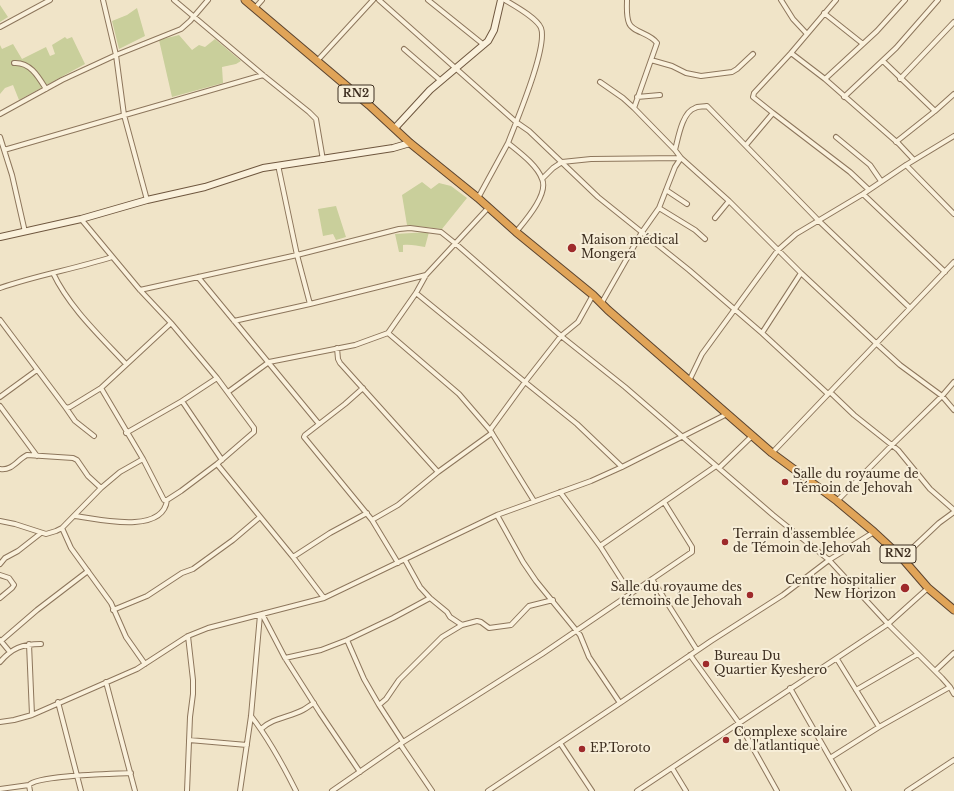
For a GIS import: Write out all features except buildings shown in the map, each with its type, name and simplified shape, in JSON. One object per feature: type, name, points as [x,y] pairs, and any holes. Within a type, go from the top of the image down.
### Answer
[{"type":"highway","name":"RN2","points":[[246,0],[369,105],[410,143],[593,295],[689,382],[753,435],[772,453],[874,532],[902,558],[928,588],[954,610]]},
{"type":"street","points":[[0,27],[50,0]]},
{"type":"street","points":[[103,0],[116,55],[124,115],[147,200]]},
{"type":"street","points":[[174,0],[316,119],[323,160]]},
{"type":"street","points":[[0,114],[46,89],[116,55],[181,29],[208,0]]},
{"type":"street","points":[[255,8],[262,0]]},
{"type":"street","points":[[317,61],[373,0]]},
{"type":"street","points":[[379,0],[384,2],[516,122],[529,131],[598,197],[689,270],[854,415],[899,452],[930,489],[954,511],[902,558]]},
{"type":"street","points":[[428,0],[484,45]]},
{"type":"street","points":[[395,128],[430,90],[488,41],[494,30],[501,0]]},
{"type":"street","points":[[478,198],[508,143],[528,93],[540,47],[542,31],[538,23],[516,6],[505,0]]},
{"type":"street","points":[[627,0],[629,24],[632,29],[647,34],[654,38],[658,43],[634,108]]},
{"type":"street","points":[[781,0],[793,19],[807,34]]},
{"type":"street","points":[[836,0],[791,53],[754,93],[754,97],[850,172],[868,189]]},
{"type":"street","points":[[825,79],[863,44],[905,0]]},
{"type":"street","points":[[844,97],[896,48],[938,0]]},
{"type":"street","points":[[824,13],[863,44]]},
{"type":"street","points":[[900,79],[954,22]]},
{"type":"street","points":[[404,49],[441,81]]},
{"type":"street","points":[[791,53],[825,79],[914,160]]},
{"type":"street","points":[[651,60],[672,66],[686,73],[701,76],[732,72],[753,54]]},
{"type":"street","points":[[883,61],[935,111]]},
{"type":"street","points":[[14,63],[21,63],[28,66],[46,89]]},
{"type":"street","points":[[4,150],[263,75]]},
{"type":"street","points":[[600,82],[623,98],[634,108],[681,158],[729,201],[801,273],[901,366],[942,396],[954,410]]},
{"type":"street","points":[[896,142],[954,94]]},
{"type":"street","points":[[637,97],[660,95]]},
{"type":"street","points":[[675,150],[685,116],[695,107],[707,106],[819,221],[910,308]]},
{"type":"street","points":[[746,145],[773,113]]},
{"type":"street","points":[[0,137],[12,175],[25,232]]},
{"type":"street","points":[[689,382],[702,354],[778,250],[796,234],[953,137]]},
{"type":"street","points":[[836,138],[870,165],[881,181]]},
{"type":"street","points":[[0,237],[81,219],[147,200],[204,187],[252,171],[393,148],[410,143]]},
{"type":"street","points":[[508,143],[528,159],[542,179],[542,189],[537,206],[516,232]]},
{"type":"street","points":[[542,179],[553,168],[562,162],[591,159],[681,158]]},
{"type":"street","points":[[602,304],[642,232],[659,208],[675,167],[681,158]]},
{"type":"street","points":[[906,165],[954,214]]},
{"type":"street","points":[[278,166],[297,255],[310,304]]},
{"type":"street","points":[[666,190],[686,204]]},
{"type":"street","points":[[863,194],[945,272]]},
{"type":"street","points":[[715,218],[729,201]]},
{"type":"street","points":[[228,392],[269,362],[364,342],[388,333],[416,293],[426,275],[488,208]]},
{"type":"street","points":[[659,208],[695,230],[705,239]]},
{"type":"street","points":[[81,219],[140,290],[171,323],[217,378],[254,428],[254,432],[218,464],[166,500]]},
{"type":"street","points":[[140,290],[297,255],[399,228],[441,232],[561,336],[626,387],[773,515],[829,560],[888,624],[950,687],[954,694]]},
{"type":"street","points":[[0,288],[17,282],[89,265],[112,257]]},
{"type":"street","points":[[772,453],[954,262]]},
{"type":"street","points":[[53,273],[57,282],[71,302],[126,364]]},
{"type":"street","points":[[762,333],[801,273]]},
{"type":"street","points":[[234,321],[426,275]]},
{"type":"street","points":[[198,276],[319,424]]},
{"type":"street","points":[[416,293],[578,424],[622,467]]},
{"type":"street","points":[[372,520],[398,505],[438,472],[491,432],[525,382],[561,336],[578,322],[593,295]]},
{"type":"street","points":[[0,320],[75,421],[94,436]]},
{"type":"street","points":[[66,408],[101,388],[171,323]]},
{"type":"street","points":[[388,333],[451,386],[491,432],[534,501]]},
{"type":"street","points":[[337,348],[340,364],[438,472]]},
{"type":"street","points":[[0,397],[37,370]]},
{"type":"street","points":[[126,433],[182,401],[217,378]]},
{"type":"street","points":[[837,502],[954,382]]},
{"type":"street","points":[[101,388],[163,499],[166,500]]},
{"type":"street","points":[[363,388],[304,437],[367,513],[398,563]]},
{"type":"street","points":[[182,401],[222,460]]},
{"type":"street","points":[[0,406],[37,456]]},
{"type":"street","points":[[0,722],[32,715],[58,702],[106,682],[145,664],[188,636],[208,628],[324,598],[497,515],[591,481],[622,467],[727,414]]},
{"type":"street","points":[[600,546],[717,467],[753,435]]},
{"type":"street","points":[[0,469],[5,470],[9,468],[25,456],[77,460],[88,476],[100,488]]},
{"type":"street","points":[[0,522],[15,524],[41,533],[51,533],[62,528],[100,488],[120,472],[142,459]]},
{"type":"street","points":[[218,464],[324,598]]},
{"type":"street","points":[[560,492],[600,546],[630,594]]},
{"type":"street","points":[[75,516],[111,522],[145,522],[161,513],[166,506],[166,500]]},
{"type":"street","points":[[332,791],[402,743],[542,654],[692,552],[664,502]]},
{"type":"street","points":[[293,557],[330,533],[367,513]]},
{"type":"street","points":[[497,515],[523,562],[536,581],[580,635],[589,657],[620,703]]},
{"type":"street","points":[[113,610],[147,596],[182,573],[193,570],[233,540],[260,517]]},
{"type":"street","points":[[62,528],[71,548],[111,603],[126,637],[145,664]]},
{"type":"street","points":[[488,791],[697,650],[783,595],[829,560],[874,532]]},
{"type":"street","points":[[0,564],[5,558],[18,551],[41,533]]},
{"type":"street","points":[[405,560],[418,584],[430,598],[444,609],[450,617],[462,625]]},
{"type":"street","points":[[10,652],[0,640],[88,572]]},
{"type":"street","points":[[0,575],[9,578],[14,585],[0,598]]},
{"type":"street","points":[[652,579],[697,650]]},
{"type":"street","points":[[637,791],[888,624],[928,588]]},
{"type":"street","points":[[285,658],[321,650],[347,640],[430,598]]},
{"type":"street","points":[[379,706],[386,699],[399,680],[442,637],[462,625],[478,620],[489,628],[511,625],[528,606],[553,600]]},
{"type":"street","points":[[261,614],[285,658],[360,772]]},
{"type":"street","points":[[240,791],[251,716],[261,614]]},
{"type":"street","points":[[187,791],[193,680],[188,636]]},
{"type":"street","points":[[347,640],[364,679],[379,706],[432,791]]},
{"type":"street","points":[[29,644],[32,715]]},
{"type":"street","points":[[0,662],[10,652],[29,644],[41,644]]},
{"type":"street","points":[[935,671],[954,652]]},
{"type":"street","points":[[856,690],[918,654]]},
{"type":"street","points":[[690,655],[739,723],[777,791]]},
{"type":"street","points":[[837,659],[879,727]]},
{"type":"street","points":[[106,682],[135,791]]},
{"type":"street","points":[[830,758],[879,727],[950,687]]},
{"type":"street","points":[[790,688],[848,791]]},
{"type":"street","points":[[58,702],[81,791]]},
{"type":"street","points":[[261,729],[279,719],[302,711],[314,703]]},
{"type":"street","points":[[251,716],[261,729],[283,765],[296,791]]},
{"type":"street","points":[[189,740],[247,745]]},
{"type":"street","points":[[560,743],[592,791]]},
{"type":"street","points":[[907,791],[954,760]]},
{"type":"street","points":[[672,768],[686,791]]},
{"type":"street","points":[[0,789],[29,785],[32,782],[77,776],[131,773]]},
{"type":"street","points":[[29,785],[30,791]]},
{"type":"green space","points":[[0,5],[8,17],[0,22]]},
{"type":"green space","points":[[137,8],[145,36],[119,49],[112,21],[127,15]]},
{"type":"green space","points":[[179,35],[192,50],[199,45],[205,47],[215,39],[241,61],[236,64],[222,67],[223,83],[172,97],[159,40]]},
{"type":"green space","points":[[65,37],[67,39],[72,37],[85,64],[19,100],[13,85],[5,88],[0,94],[0,45],[2,49],[13,44],[22,59],[46,47],[50,56],[55,54],[52,45]]},
{"type":"green space","points":[[422,182],[431,189],[439,183],[451,186],[467,198],[442,229],[407,225],[402,195]]},
{"type":"green space","points":[[336,206],[346,237],[336,240],[333,234],[323,236],[318,209]]},
{"type":"green space","points":[[429,232],[425,247],[403,245],[403,252],[399,252],[395,234]]},
{"type":"place","name":"Maison médical Mongera","points":[[572,248]]},
{"type":"place","name":"Salle du royaume de Témoin de Jehovah","points":[[785,482]]},
{"type":"place","name":"Terrain d'assemblée de Témoin de Jehovah","points":[[725,542]]},
{"type":"place","name":"Centre hospitalier New Horizon","points":[[905,588]]},
{"type":"place","name":"Salle du royaume des témoins de Jehovah","points":[[750,595]]},
{"type":"place","name":"Bureau Du Quartier Kyeshero","points":[[706,664]]},
{"type":"place","name":"Complexe scolaire de l'atlantique","points":[[726,740]]},
{"type":"place","name":"EP.Toroto","points":[[582,749]]}]
